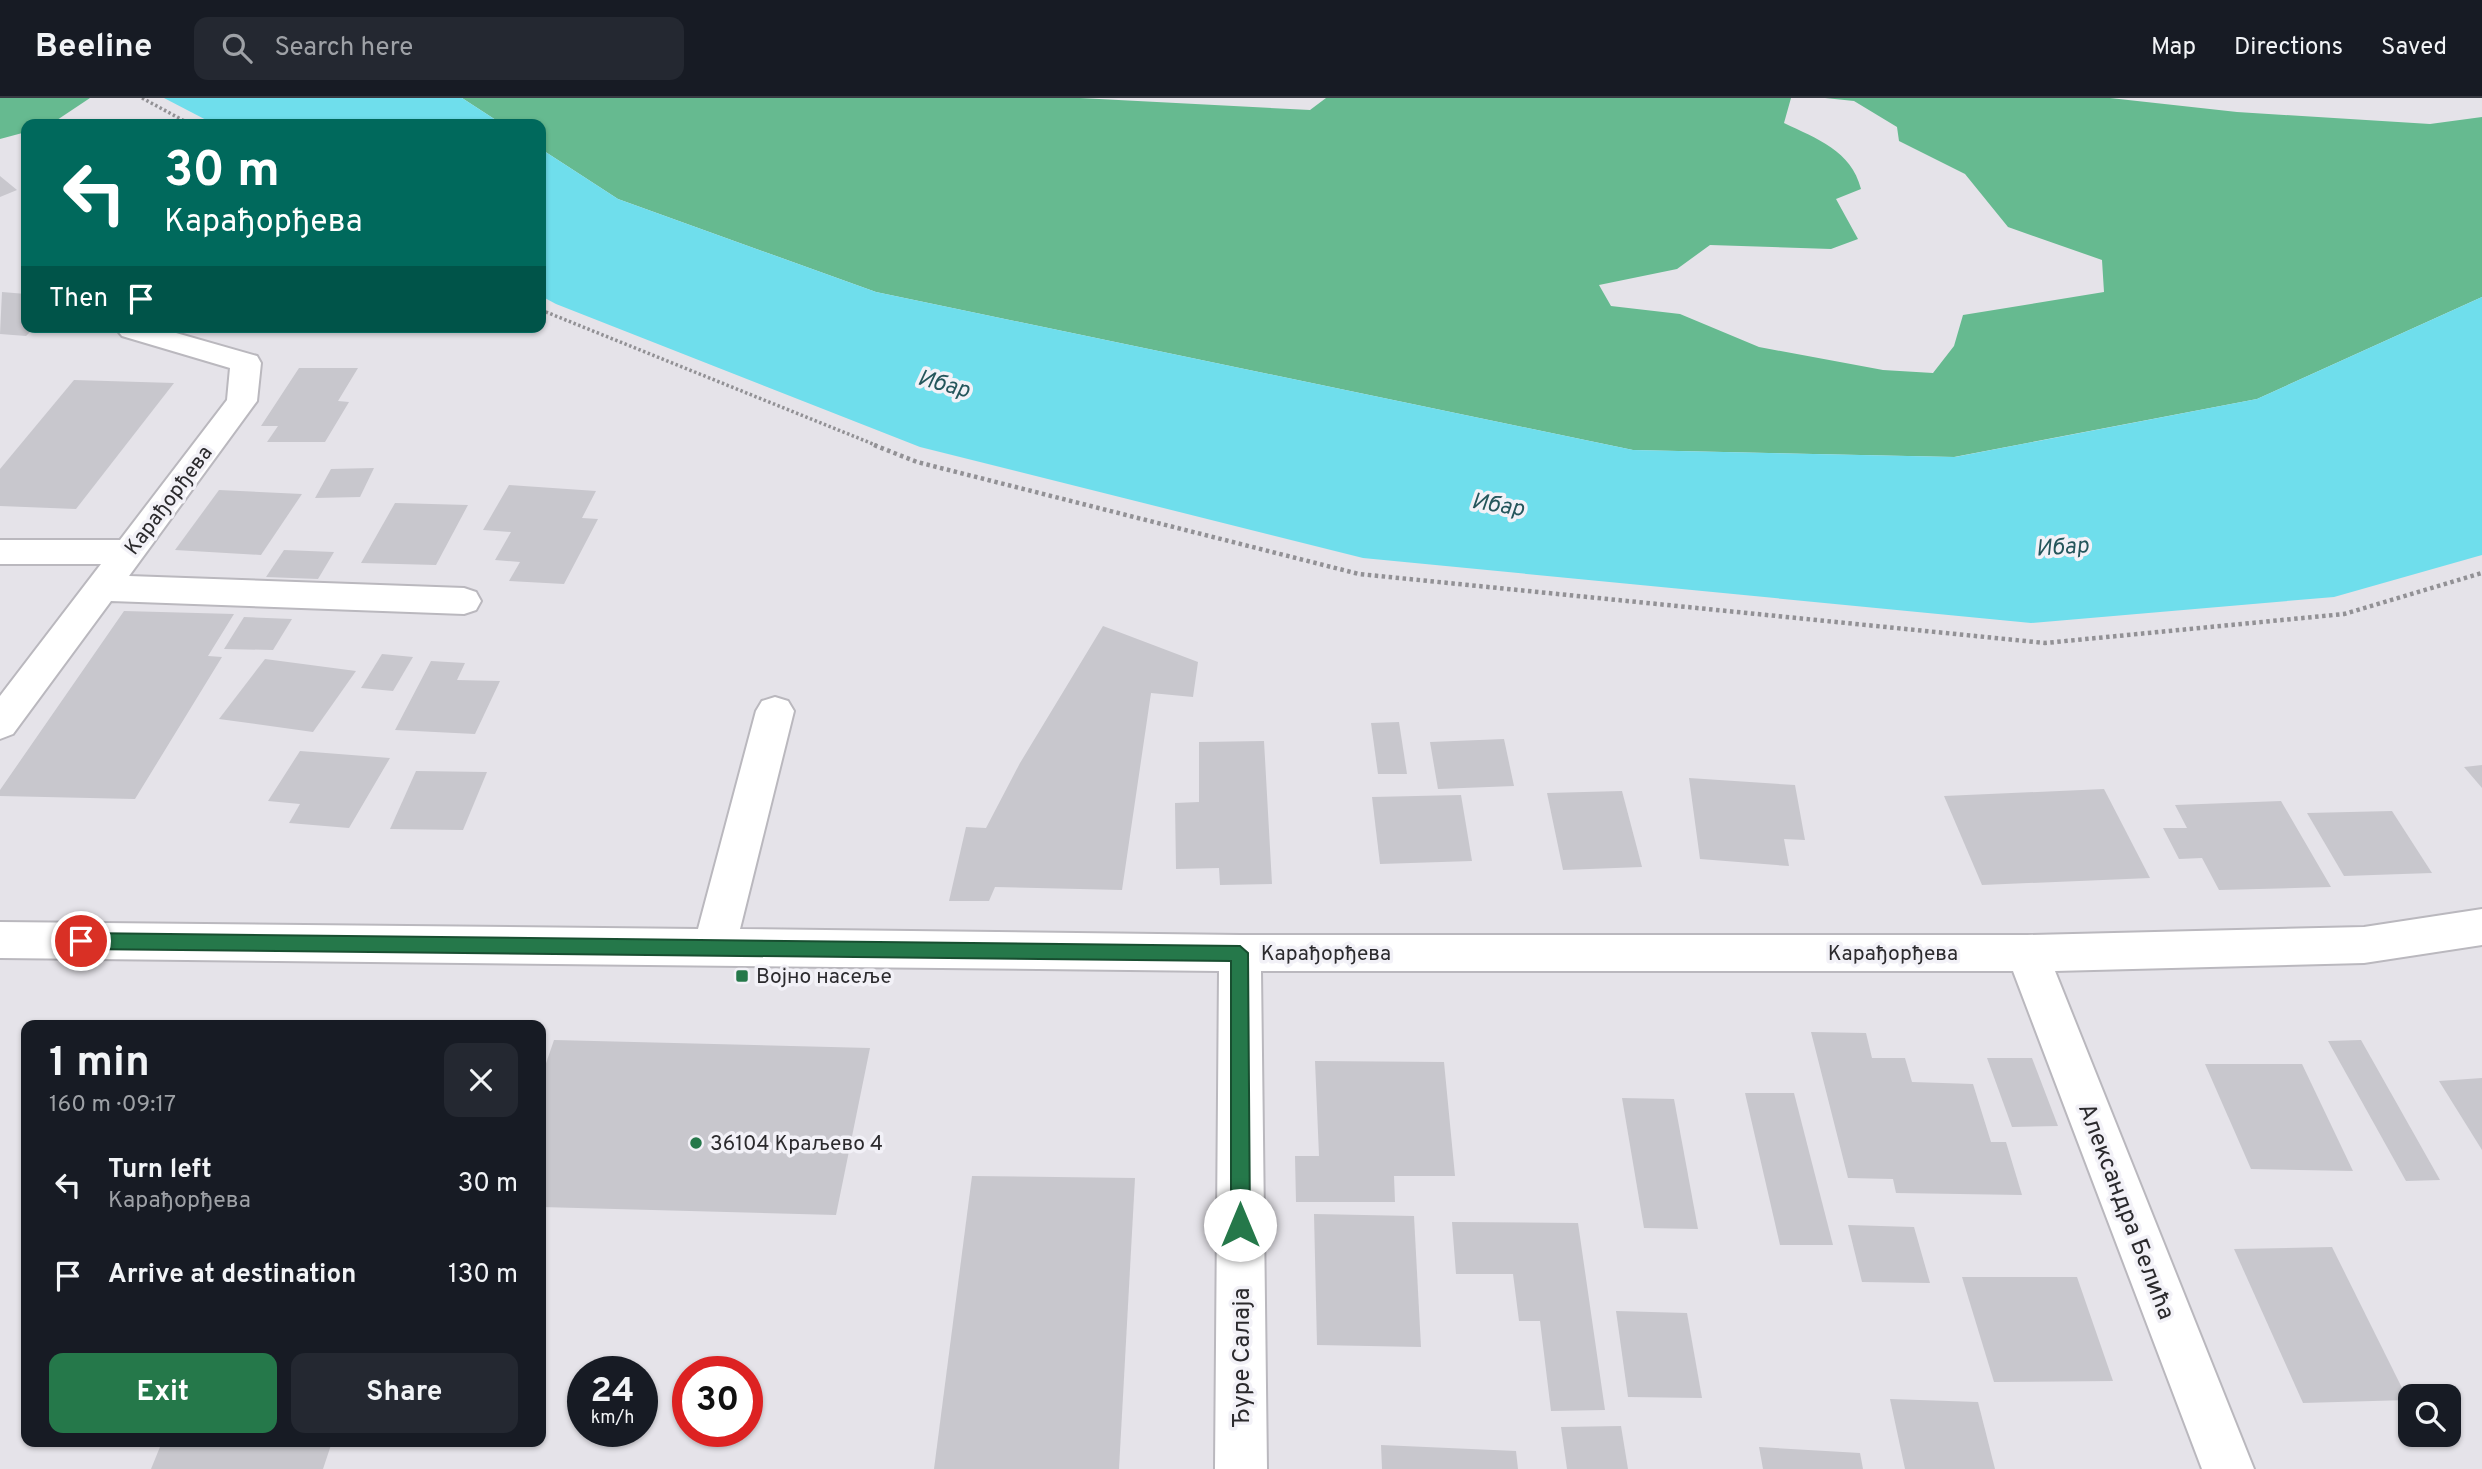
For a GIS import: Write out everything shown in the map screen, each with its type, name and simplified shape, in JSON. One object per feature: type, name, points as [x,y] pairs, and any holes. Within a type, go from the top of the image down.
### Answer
[{"type":"street","name":"Карађорђева","points":[[0,724],[242,401],[246,363],[142,333]]},
{"type":"street","points":[[0,552],[130,552]]},
{"type":"street","points":[[103,588],[464,601]]},
{"type":"street","points":[[714,949],[775,711]]},
{"type":"street","name":"Карађорђева","points":[[0,940],[1240,953],[2027,953],[2364,945],[2482,927]]},
{"type":"street","name":"Ђуре Салаја","points":[[1240,953],[1241,1469]]},
{"type":"street","name":"Александра Белића","points":[[2027,953],[2228,1469]]},
{"type":"path","points":[[142,98],[181,119]]},
{"type":"path","points":[[546,312],[917,463],[1359,574],[2045,643],[2344,614],[2482,573]]},
{"type":"green space","points":[[0,98],[90,98],[58,119],[21,119],[21,133],[0,139]]},
{"type":"green space","points":[[462,98],[1080,98],[1310,110],[1326,98],[1791,98],[1784,123],[1831,147],[1849,164],[1856,176],[1861,189],[1836,199],[1858,239],[1831,249],[1710,245],[1677,269],[1599,285],[1611,306],[1680,314],[1759,347],[1883,370],[1933,373],[1954,346],[1963,315],[2104,292],[2102,260],[2008,227],[1965,174],[1899,141],[1897,127],[1854,101],[1825,98],[2110,98],[2237,112],[2430,124],[2482,117],[2482,297],[2257,399],[1954,457],[1633,450],[876,292],[618,199],[546,152],[546,119],[494,119]]},
{"type":"water","points":[[164,98],[462,98],[494,119],[204,119]]},
{"type":"water","name":"Ибар","points":[[546,152],[618,199],[876,292],[1633,450],[1955,457],[2257,399],[2482,297],[2482,555],[2334,597],[2031,623],[1363,558],[920,447],[546,299]]},
{"type":"building","points":[[0,176],[17,190],[0,197]]},
{"type":"building","points":[[2,292],[21,294],[21,333],[29,333],[26,336],[0,334]]},
{"type":"building","points":[[299,368],[358,368],[338,401],[349,402],[325,442],[267,442],[278,426],[261,426]]},
{"type":"building","points":[[74,380],[174,383],[76,509],[0,506],[0,469]]},
{"type":"building","points":[[374,468],[360,497],[315,498],[331,469]]},
{"type":"building","points":[[509,485],[596,491],[582,518],[598,519],[564,584],[509,581],[520,562],[495,560],[511,532],[483,530]]},
{"type":"building","points":[[219,490],[302,494],[261,555],[175,550]]},
{"type":"building","points":[[395,503],[468,505],[436,565],[361,563]]},
{"type":"building","points":[[284,550],[334,552],[318,579],[266,577]]},
{"type":"building","points":[[124,611],[234,614],[208,656],[222,657],[135,799],[0,796],[0,790]]},
{"type":"building","points":[[244,617],[292,619],[273,650],[224,649]]},
{"type":"building","points":[[1103,626],[1198,662],[1193,697],[1151,693],[1122,890],[995,887],[989,901],[949,901],[966,827],[986,828],[1020,763]]},
{"type":"building","points":[[382,654],[413,657],[393,691],[361,688]]},
{"type":"building","points":[[265,659],[356,671],[313,732],[219,719]]},
{"type":"building","points":[[431,661],[465,663],[457,680],[500,681],[475,734],[395,730]]},
{"type":"building","points":[[1399,722],[1407,774],[1378,774],[1371,723]]},
{"type":"building","points":[[1504,739],[1514,786],[1438,789],[1430,742]]},
{"type":"building","points":[[1264,741],[1272,884],[1220,885],[1219,868],[1176,869],[1175,803],[1199,802],[1199,742]]},
{"type":"building","points":[[300,751],[390,758],[349,828],[289,823],[300,804],[268,801]]},
{"type":"building","points":[[2482,765],[2482,788],[2464,767]]},
{"type":"building","points":[[416,771],[487,772],[463,830],[390,829]]},
{"type":"building","points":[[1689,778],[1795,785],[1805,840],[1784,839],[1789,866],[1700,859]]},
{"type":"building","points":[[2104,789],[2150,878],[1982,885],[1944,796]]},
{"type":"building","points":[[1622,791],[1642,867],[1563,870],[1547,793]]},
{"type":"building","points":[[1461,795],[1472,861],[1380,864],[1372,797]]},
{"type":"building","points":[[2281,801],[2331,887],[2219,890],[2202,858],[2179,859],[2163,828],[2187,828],[2175,805]]},
{"type":"building","points":[[2392,811],[2432,873],[2344,876],[2307,813]]},
{"type":"building","points":[[1811,1032],[1866,1033],[1872,1058],[1905,1058],[1912,1082],[1973,1084],[1991,1142],[2006,1142],[2022,1195],[1896,1193],[1893,1179],[1848,1178]]},
{"type":"building","name":"36104 Краљево 4","points":[[554,1040],[870,1048],[836,1215],[546,1207],[546,1063]]},
{"type":"building","points":[[2361,1040],[2440,1180],[2406,1181],[2328,1041]]},
{"type":"building","points":[[1987,1058],[2032,1058],[2058,1126],[2012,1127]]},
{"type":"building","points":[[1315,1061],[1444,1062],[1455,1176],[1394,1176],[1395,1202],[1296,1202],[1295,1156],[1319,1156]]},
{"type":"building","points":[[2205,1064],[2302,1064],[2353,1171],[2251,1169]]},
{"type":"building","points":[[2482,1078],[2482,1150],[2439,1081]]},
{"type":"building","points":[[1745,1093],[1794,1093],[1833,1245],[1780,1245]]},
{"type":"building","points":[[1622,1098],[1674,1099],[1698,1229],[1644,1228]]},
{"type":"building","points":[[972,1176],[1135,1178],[1119,1469],[934,1469]]},
{"type":"building","points":[[1314,1214],[1414,1216],[1421,1347],[1317,1345]]},
{"type":"building","points":[[1452,1222],[1578,1223],[1605,1410],[1551,1411],[1540,1321],[1519,1321],[1513,1274],[1456,1274]]},
{"type":"building","points":[[1848,1225],[1914,1227],[1930,1283],[1862,1282]]},
{"type":"building","points":[[2332,1247],[2400,1384],[2398,1400],[2303,1403],[2234,1249]]},
{"type":"building","points":[[1962,1277],[2077,1277],[2113,1381],[1994,1382]]},
{"type":"building","points":[[1616,1311],[1687,1313],[1702,1398],[1628,1397]]},
{"type":"building","points":[[1890,1399],[1978,1402],[1995,1469],[1905,1469]]},
{"type":"building","points":[[1621,1426],[1628,1469],[1567,1469],[1561,1427]]},
{"type":"building","points":[[1381,1445],[1516,1451],[1518,1469],[1382,1469]]},
{"type":"building","points":[[160,1447],[330,1447],[323,1469],[151,1469]]},
{"type":"building","points":[[1759,1447],[1860,1453],[1863,1469],[1763,1469]]},
{"type":"place","name":"Војно насеље","points":[[742,976]]},
{"type":"place","name":"36104 Краљево 4","points":[[696,1143]]},
{"type":"route","points":[[81,941],[1240,953],[1240,1225]]}]
